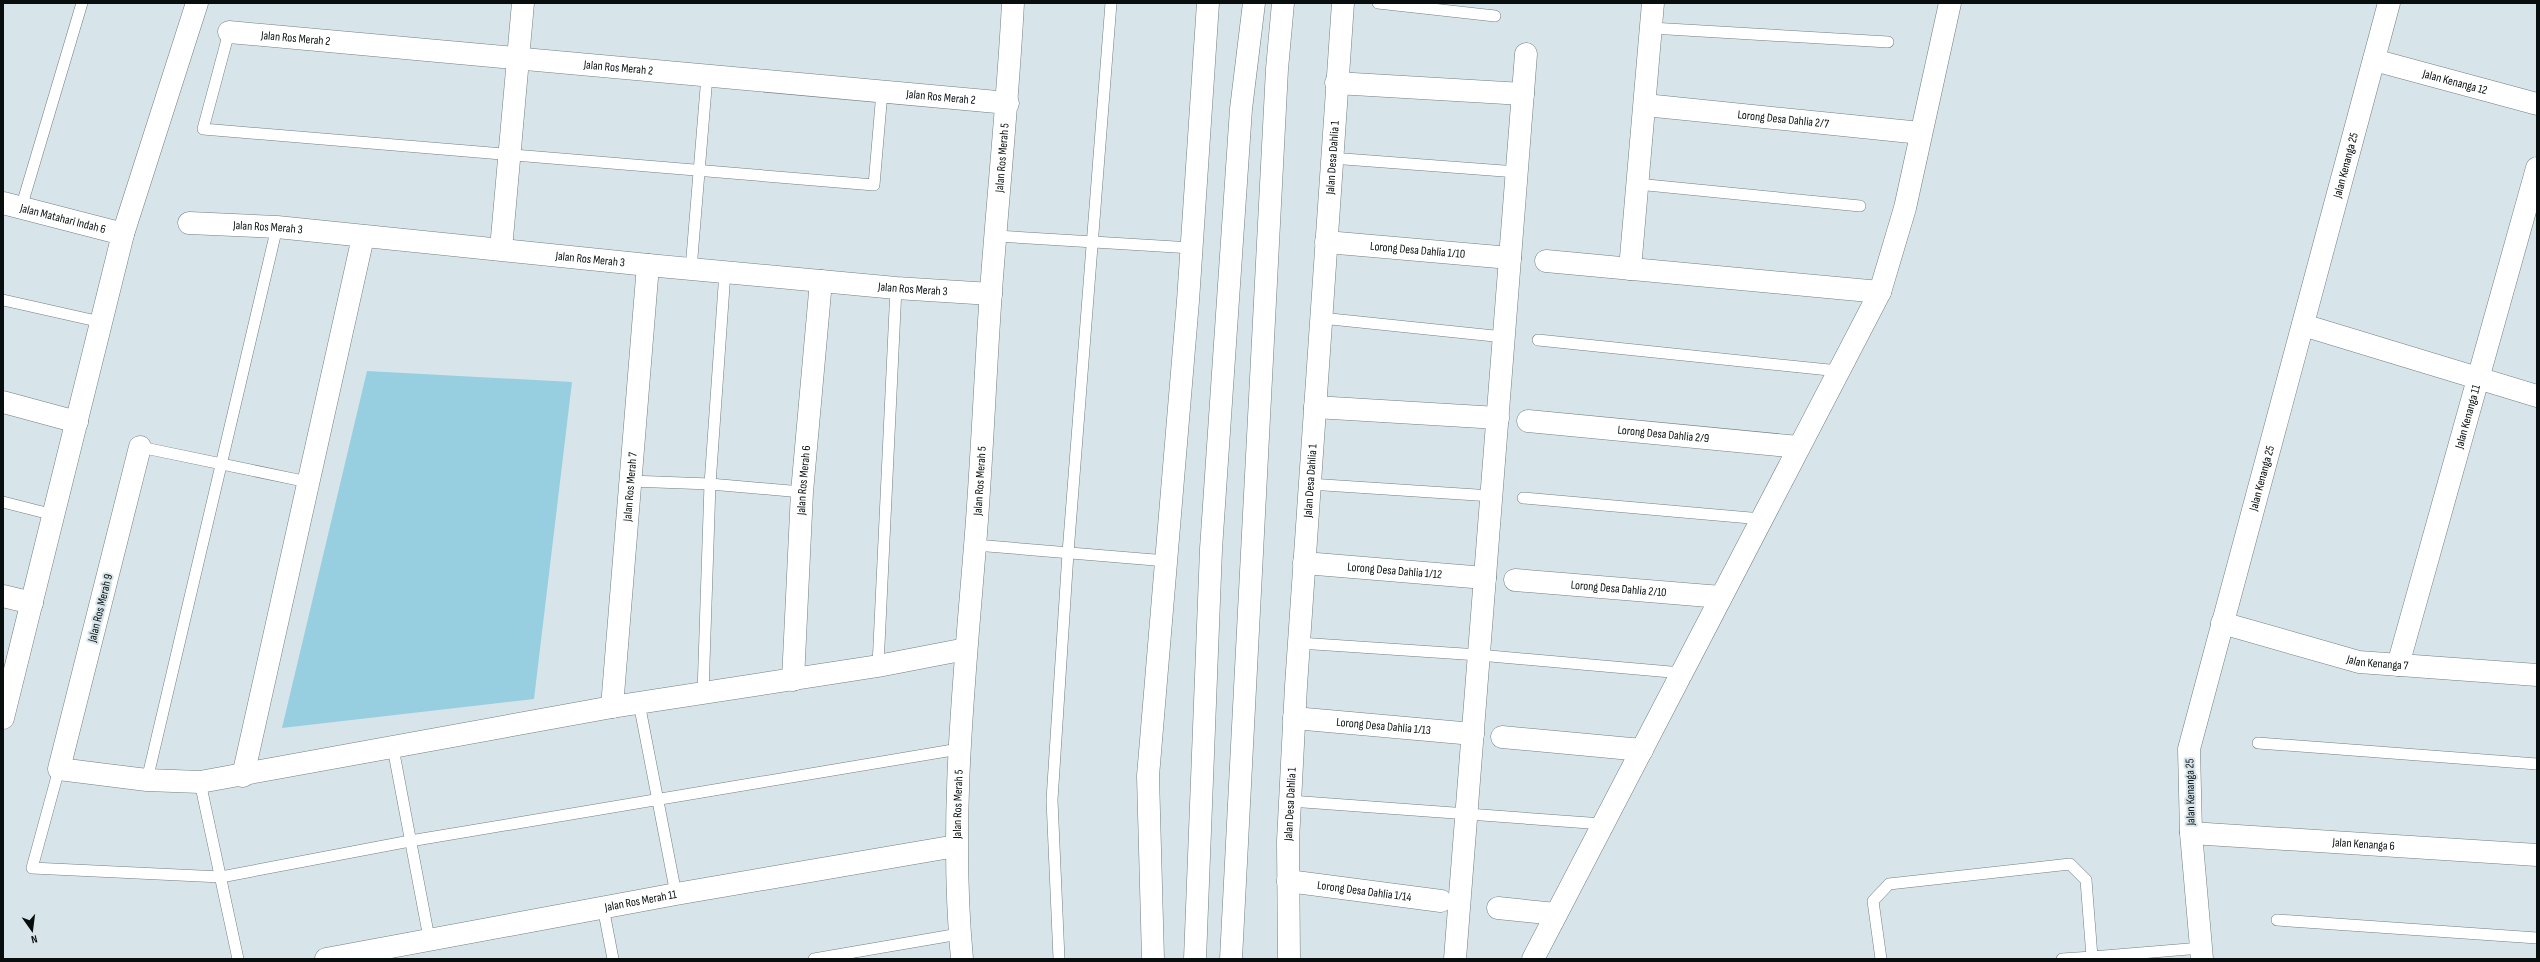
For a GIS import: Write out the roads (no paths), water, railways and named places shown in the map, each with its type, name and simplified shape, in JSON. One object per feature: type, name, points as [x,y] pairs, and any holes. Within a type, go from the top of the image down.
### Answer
[{"type":"street","points":[[3,718],[6,692],[32,603],[123,234],[197,3]]},
{"type":"street","points":[[501,249],[523,3]]},
{"type":"street","name":"Jalan Ros Merah 5","points":[[962,959],[959,934],[956,846],[958,749],[975,545],[991,294],[1008,103],[1013,3]]},
{"type":"street","points":[[1153,959],[1148,776],[1192,248],[1208,3]]},
{"type":"street","points":[[1195,959],[1211,549],[1241,110],[1254,3]]},
{"type":"street","points":[[1231,959],[1276,77],[1283,3]]},
{"type":"street","name":"Jalan Desa Dahlia 1","points":[[1289,959],[1288,881],[1290,801],[1298,643],[1336,84],[1343,3]]},
{"type":"street","points":[[1630,269],[1653,3]]},
{"type":"street","points":[[1533,959],[1880,292],[1904,208],[1950,3]]},
{"type":"street","name":"Jalan Kenanga 25","points":[[2202,954],[2190,833],[2189,749],[2389,3]]},
{"type":"street","name":"Jalan Ros Merah 2","points":[[229,32],[1008,103]]},
{"type":"street","points":[[1455,959],[1526,54]]},
{"type":"street","name":"Jalan Kenanga 12","points":[[2374,60],[2537,104]]},
{"type":"street","points":[[1336,84],[1523,94]]},
{"type":"street","name":"Lorong Desa Dahlia 2/7","points":[[1644,105],[1921,133]]},
{"type":"street","name":"Jalan Kenanga 11","points":[[2398,665],[2537,168]]},
{"type":"street","name":"Jalan Matahari Indah 6","points":[[12,205],[123,234]]},
{"type":"street","name":"Jalan Ros Merah 3","points":[[189,223],[277,227],[648,265],[896,288],[991,294]]},
{"type":"street","points":[[243,776],[363,237]]},
{"type":"street","name":"Lorong Desa Dahlia 1/10","points":[[1326,242],[1510,258]]},
{"type":"street","points":[[1546,262],[1880,292]]},
{"type":"street","name":"Jalan Ros Merah 7","points":[[612,707],[648,265]]},
{"type":"street","name":"Jalan Ros Merah 6","points":[[793,680],[802,492],[821,281]]},
{"type":"street","points":[[2303,325],[2479,377],[2537,396]]},
{"type":"street","points":[[3,402],[77,422]]},
{"type":"street","points":[[1315,407],[1498,418]]},
{"type":"street","name":"Lorong Desa Dahlia 2/9","points":[[1528,421],[1799,447]]},
{"type":"street","name":"Jalan Ros Merah 9","points":[[59,769],[140,447]]},
{"type":"street","name":"Lorong Desa Dahlia 1/12","points":[[1304,563],[1485,578]]},
{"type":"street","name":"Lorong Desa Dahlia 2/10","points":[[1516,580],[1721,597]]},
{"type":"street","points":[[3,596],[32,603]]},
{"type":"street","name":"Jalan Kenanga 7","points":[[2222,623],[2359,662],[2537,675]]},
{"type":"street","points":[[59,769],[147,780],[200,782],[243,776],[612,707],[793,680],[878,666],[966,649]]},
{"type":"street","name":"Lorong Desa Dahlia 1/13","points":[[1294,718],[1473,734]]},
{"type":"street","points":[[1502,737],[1642,750]]},
{"type":"street","name":"Jalan Kenanga 6","points":[[2190,833],[2537,855]]},
{"type":"street","name":"Jalan Ros Merah 11","points":[[326,959],[429,938],[956,846]]},
{"type":"street","name":"Lorong Desa Dahlia 1/14","points":[[1288,881],[1441,901]]},
{"type":"street","points":[[1498,908],[1556,914]]},
{"type":"lane","points":[[12,205],[82,3]]},
{"type":"lane","points":[[1059,959],[1052,800],[1068,553],[1091,241],[1111,3]]},
{"type":"lane","points":[[1378,3],[1495,16]]},
{"type":"lane","points":[[1651,28],[1888,42]]},
{"type":"lane","points":[[229,32],[203,129],[874,185],[882,92]]},
{"type":"lane","points":[[691,269],[707,76]]},
{"type":"lane","points":[[1331,158],[1517,172]]},
{"type":"lane","points":[[1637,184],[1860,206]]},
{"type":"lane","points":[[147,780],[277,227]]},
{"type":"lane","points":[[996,236],[1192,248]]},
{"type":"lane","points":[[703,693],[710,484],[725,272]]},
{"type":"lane","points":[[878,666],[896,288]]},
{"type":"lane","points":[[3,300],[101,322]]},
{"type":"lane","points":[[1321,318],[1504,337]]},
{"type":"lane","points":[[1538,340],[1839,371]]},
{"type":"lane","points":[[140,447],[308,482]]},
{"type":"lane","points":[[630,481],[710,484],[802,492]]},
{"type":"lane","points":[[1309,484],[1492,496]]},
{"type":"lane","points":[[1523,498],[1762,519]]},
{"type":"lane","points":[[3,502],[54,515]]},
{"type":"lane","points":[[975,545],[1167,561]]},
{"type":"lane","points":[[1298,643],[1479,655],[1682,673]]},
{"type":"lane","points":[[639,703],[676,894]]},
{"type":"lane","points":[[2258,743],[2537,764]]},
{"type":"lane","points":[[393,748],[429,938]]},
{"type":"lane","points":[[59,769],[32,868],[221,877],[410,841],[958,749]]},
{"type":"lane","points":[[200,782],[238,959]]},
{"type":"lane","points":[[1290,801],[1603,824]]},
{"type":"lane","points":[[1881,959],[1873,901],[1888,884],[2070,864],[2086,880],[2092,957]]},
{"type":"lane","points":[[603,907],[613,959]]},
{"type":"lane","points":[[2277,920],[2537,938]]},
{"type":"lane","points":[[814,959],[959,934]]},
{"type":"lane","points":[[2062,959],[2202,954]]}]
